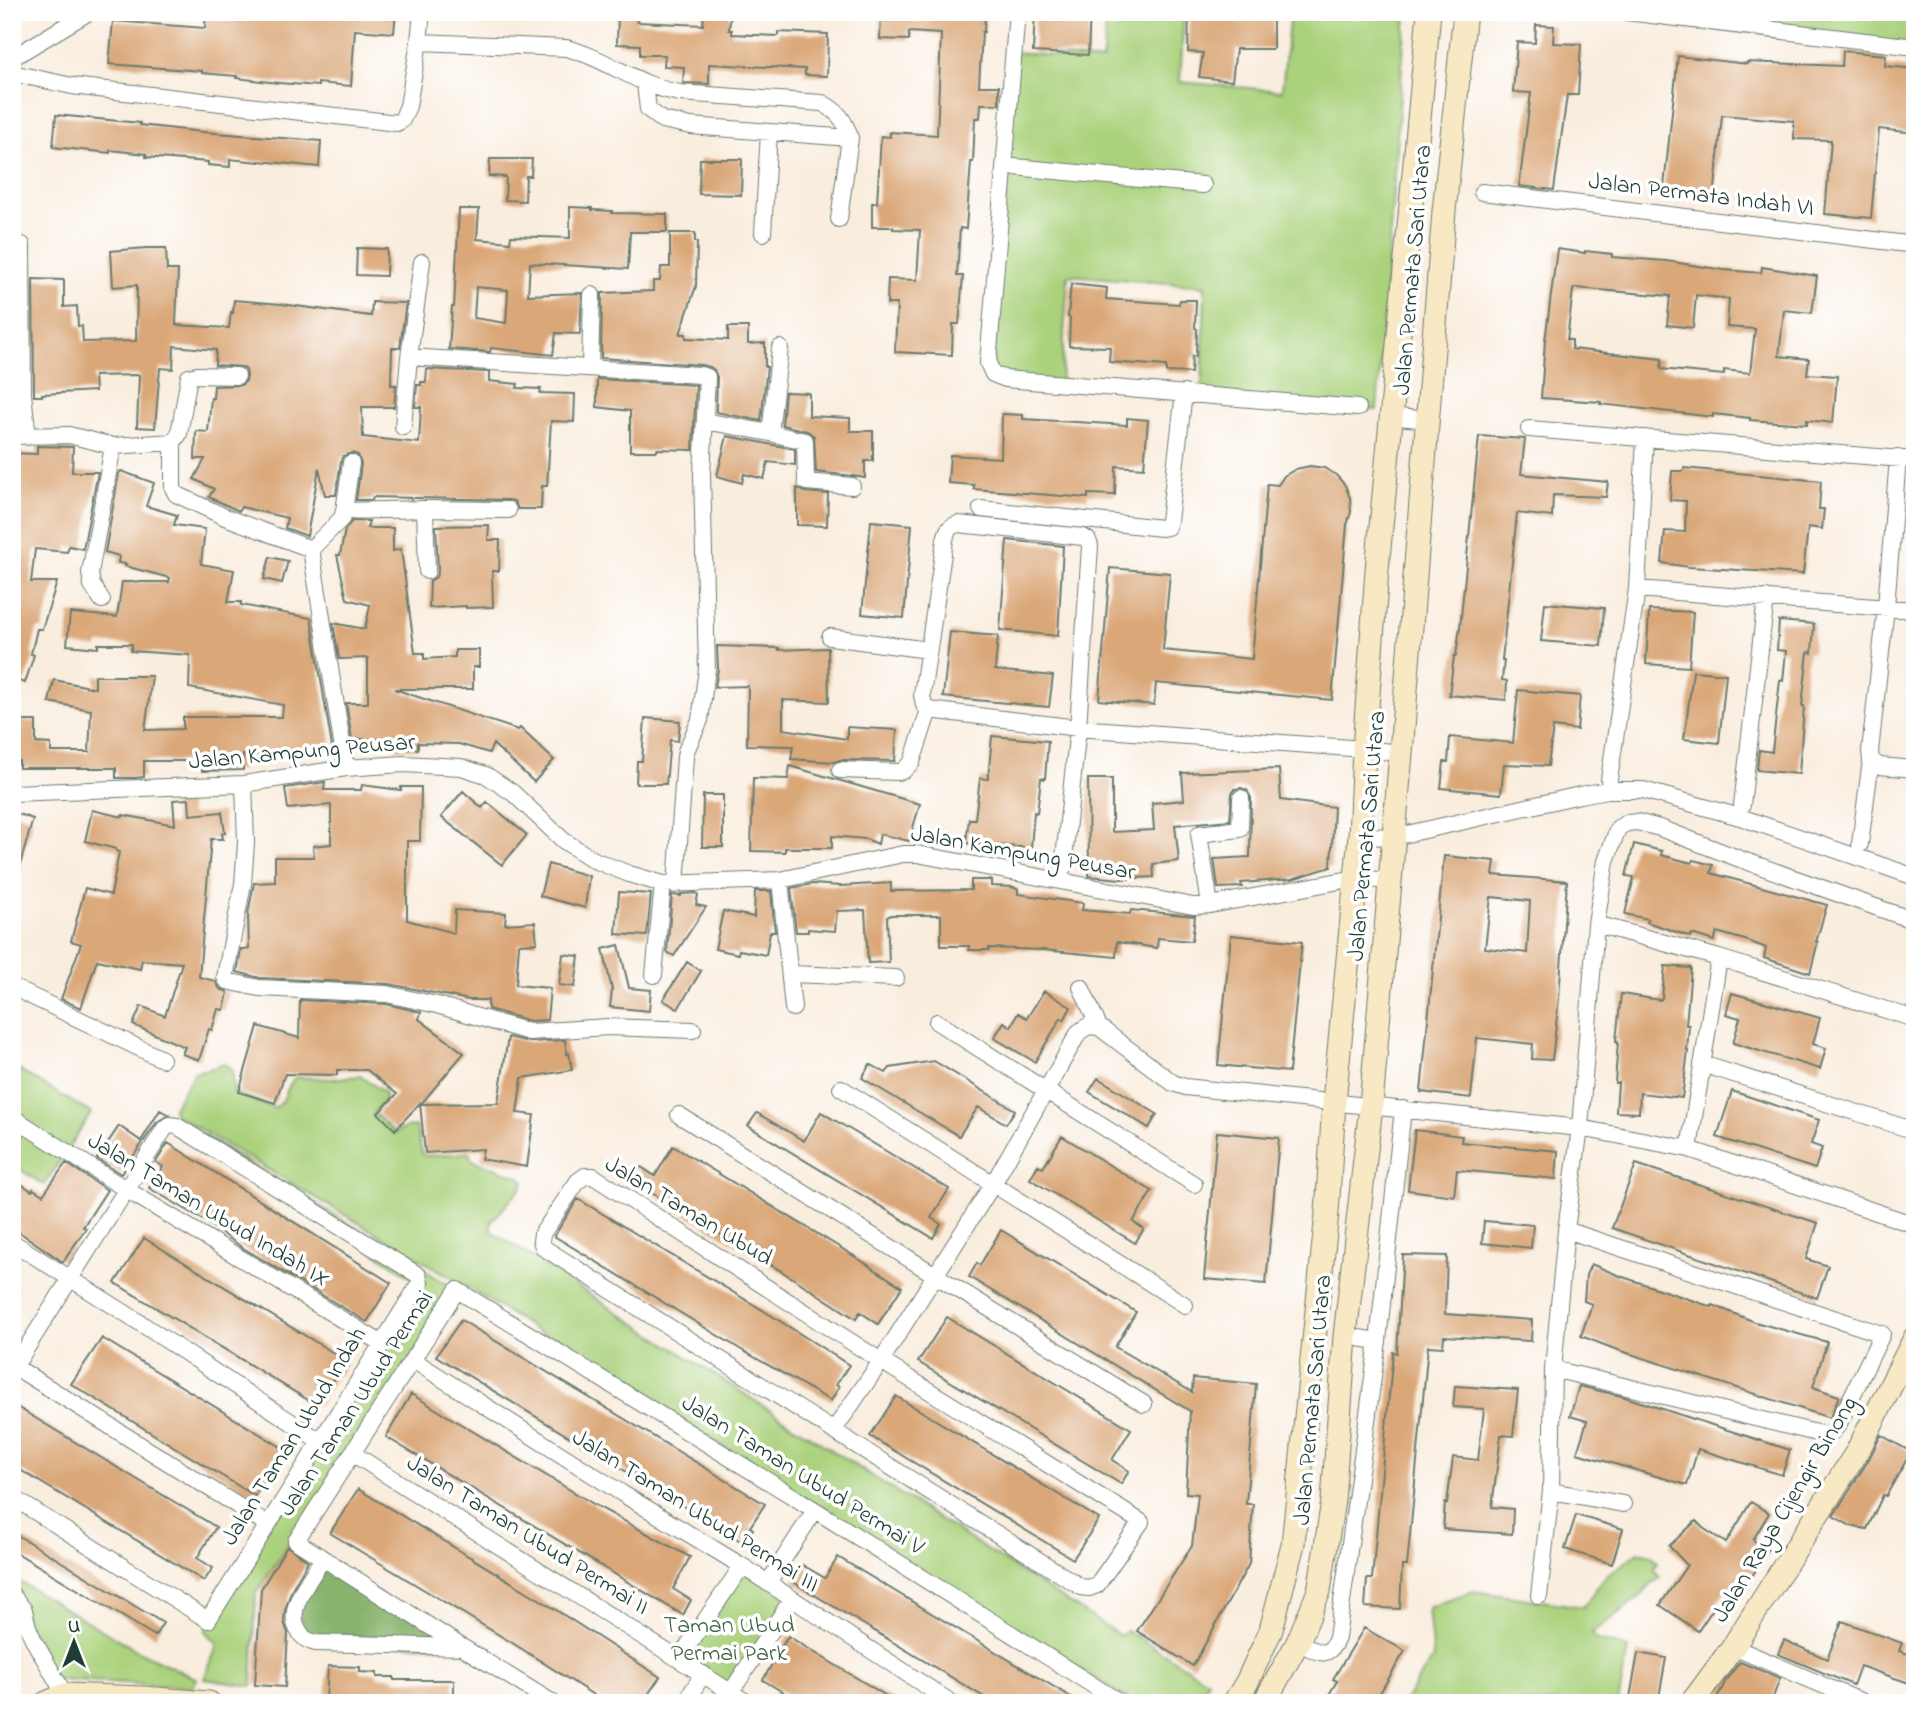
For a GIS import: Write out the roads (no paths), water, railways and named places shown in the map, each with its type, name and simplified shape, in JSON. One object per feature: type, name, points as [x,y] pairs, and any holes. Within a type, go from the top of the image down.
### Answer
[{"type":"street","points":[[12,58],[89,12]]},
{"type":"street","points":[[12,73],[72,86],[397,123],[402,120],[408,106],[422,12]]},
{"type":"street","points":[[1017,12],[988,363],[993,374],[1006,379],[1357,408]]},
{"type":"street","name":"Jalan Permata Sari Utara","points":[[1234,1703],[1247,1682],[1271,1630],[1293,1544],[1327,1213],[1334,1102],[1360,836],[1364,749],[1390,416],[1429,12]]},
{"type":"street","name":"Jalan Permata Sari Utara","points":[[1265,1703],[1294,1649],[1319,1591],[1333,1501],[1345,1336],[1371,1106],[1402,753],[1444,211],[1465,12]]},
{"type":"street","points":[[1627,12],[1915,47]]},
{"type":"street","points":[[419,42],[566,48],[585,53],[662,90],[822,103],[836,110],[847,127],[850,138],[839,219]]},
{"type":"street","points":[[645,84],[648,109],[662,120],[691,126],[850,138]]},
{"type":"street","points":[[763,233],[769,132]]},
{"type":"street","points":[[1004,166],[1203,185]]},
{"type":"street","name":"Jalan Permata Indah VI","points":[[1482,192],[1915,245]]},
{"type":"street","points":[[22,245],[23,394],[20,436],[69,435],[113,446],[173,442]]},
{"type":"street","points":[[404,427],[409,357],[422,262]]},
{"type":"street","points":[[590,368],[592,295]]},
{"type":"street","points":[[770,433],[780,348]]},
{"type":"street","points":[[409,357],[707,377],[702,474],[707,668],[701,720],[686,751],[670,885],[654,975]]},
{"type":"street","points":[[237,376],[189,377],[178,434],[173,442],[173,488],[176,494],[225,517],[311,549]]},
{"type":"street","points":[[981,509],[1167,527],[1184,393]]},
{"type":"street","points":[[1390,416],[1427,420]]},
{"type":"street","points":[[705,421],[804,441],[806,482],[852,486]]},
{"type":"street","points":[[1529,429],[1915,460]]},
{"type":"street","points":[[1609,780],[1637,589],[1645,439]]},
{"type":"street","points":[[102,600],[92,585],[90,573],[113,446]]},
{"type":"street","points":[[1860,844],[1871,760],[1898,458]]},
{"type":"street","points":[[311,549],[342,518],[351,463]]},
{"type":"street","points":[[425,509],[427,571]]},
{"type":"street","points":[[344,511],[508,510]]},
{"type":"street","points":[[1063,868],[1078,728],[1090,546],[1088,540],[1083,537],[958,524],[951,526],[945,540],[922,695],[924,705],[929,709],[1078,728],[1402,753]]},
{"type":"street","points":[[311,549],[346,768]]},
{"type":"street","points":[[1637,589],[1915,610]]},
{"type":"street","points":[[1742,805],[1766,598]]},
{"type":"street","points":[[830,637],[928,650]]},
{"type":"street","points":[[840,770],[904,770],[912,762],[929,709]]},
{"type":"street","points":[[1871,760],[1879,766],[1915,769]]},
{"type":"street","name":"Jalan Kampung Peusar","points":[[12,793],[244,784],[346,768],[403,764],[461,767],[486,775],[513,793],[564,841],[594,860],[629,874],[670,885],[780,880],[903,854],[917,854],[1180,905],[1210,905],[1356,878],[1390,881]]},
{"type":"street","points":[[244,784],[246,843],[243,884],[225,976],[227,981],[259,988],[387,994],[529,1032],[608,1027],[692,1030]]},
{"type":"street","points":[[1360,836],[1394,837],[1580,795],[1608,790],[1643,790],[1740,817],[1915,877]]},
{"type":"street","points":[[1210,905],[1199,834],[1240,829],[1241,798]]},
{"type":"street","points":[[1539,1595],[1551,1491],[1553,1369],[1566,1230],[1580,1128],[1596,924],[1610,846],[1618,828],[1637,822],[1661,828],[1915,921]]},
{"type":"street","points":[[780,880],[793,1008]]},
{"type":"street","points":[[1596,924],[1719,958],[1915,1019]]},
{"type":"street","points":[[1689,1149],[1719,958]]},
{"type":"street","points":[[790,974],[896,978]]},
{"type":"street","points":[[12,987],[162,1059]]},
{"type":"street","points":[[1081,987],[1099,1027],[1173,1083],[1185,1087],[1580,1128],[1689,1149],[1912,1224]]},
{"type":"street","points":[[937,1022],[1194,1184]]},
{"type":"street","points":[[834,1430],[993,1184],[1079,1032],[1088,1026],[1099,1027]]},
{"type":"street","points":[[1702,1064],[1915,1131]]},
{"type":"street","points":[[841,1088],[1185,1305]]},
{"type":"street","points":[[1294,1649],[1328,1652],[1337,1638],[1378,1341],[1403,1109]]},
{"type":"street","points":[[679,1115],[1144,1404]]},
{"type":"street","name":"Jalan Taman Ubud Indah IX","points":[[12,1117],[127,1190],[381,1343]]},
{"type":"street","name":"Jalan Taman Ubud Indah","points":[[12,1497],[208,1620],[420,1283],[418,1275],[177,1126],[170,1125],[165,1128],[127,1190]]},
{"type":"street","name":"Jalan Taman Ubud","points":[[584,1176],[593,1176],[881,1361],[1141,1522],[1097,1585],[1081,1587],[544,1248],[542,1234],[578,1181],[584,1176]]},
{"type":"street","points":[[127,1190],[13,1368],[267,1524]]},
{"type":"street","points":[[1553,1369],[1825,1436],[1832,1433],[1838,1425],[1882,1334],[1566,1230]]},
{"type":"street","points":[[12,1242],[320,1441]]},
{"type":"street","name":"Jalan Taman Ubud Permai","points":[[323,1558],[296,1541],[457,1290]]},
{"type":"street","name":"Jalan Taman Ubud Permai V","points":[[457,1290],[815,1510],[1121,1703]]},
{"type":"street","points":[[1345,1336],[1378,1341]]},
{"type":"street","name":"Jalan Raya Cijengir Binong","points":[[1691,1703],[1732,1647],[1857,1452],[1915,1338]]},
{"type":"street","name":"Jalan Taman Ubud Permai III","points":[[413,1360],[611,1487],[742,1566],[952,1703]]},
{"type":"street","name":"Jalan Taman Ubud Permai II","points":[[352,1453],[748,1703]]},
{"type":"street","points":[[1551,1491],[1622,1504]]},
{"type":"street","points":[[768,1583],[815,1510]]},
{"type":"street","points":[[462,1647],[316,1643],[306,1640],[295,1624],[294,1613],[323,1558],[553,1703]]},
{"type":"street","points":[[679,1659],[742,1566]]},
{"type":"street","points":[[12,1595],[24,1610],[20,1629],[55,1699],[145,1698],[209,1703]]},
{"type":"street","points":[[731,1692],[792,1599]]},
{"type":"street","points":[[1732,1647],[1865,1703]]},
{"type":"street","points":[[685,1703],[703,1674]]},
{"type":"park label","name":"Taman Ubud Permai Park","points":[[729,1640]]}]
